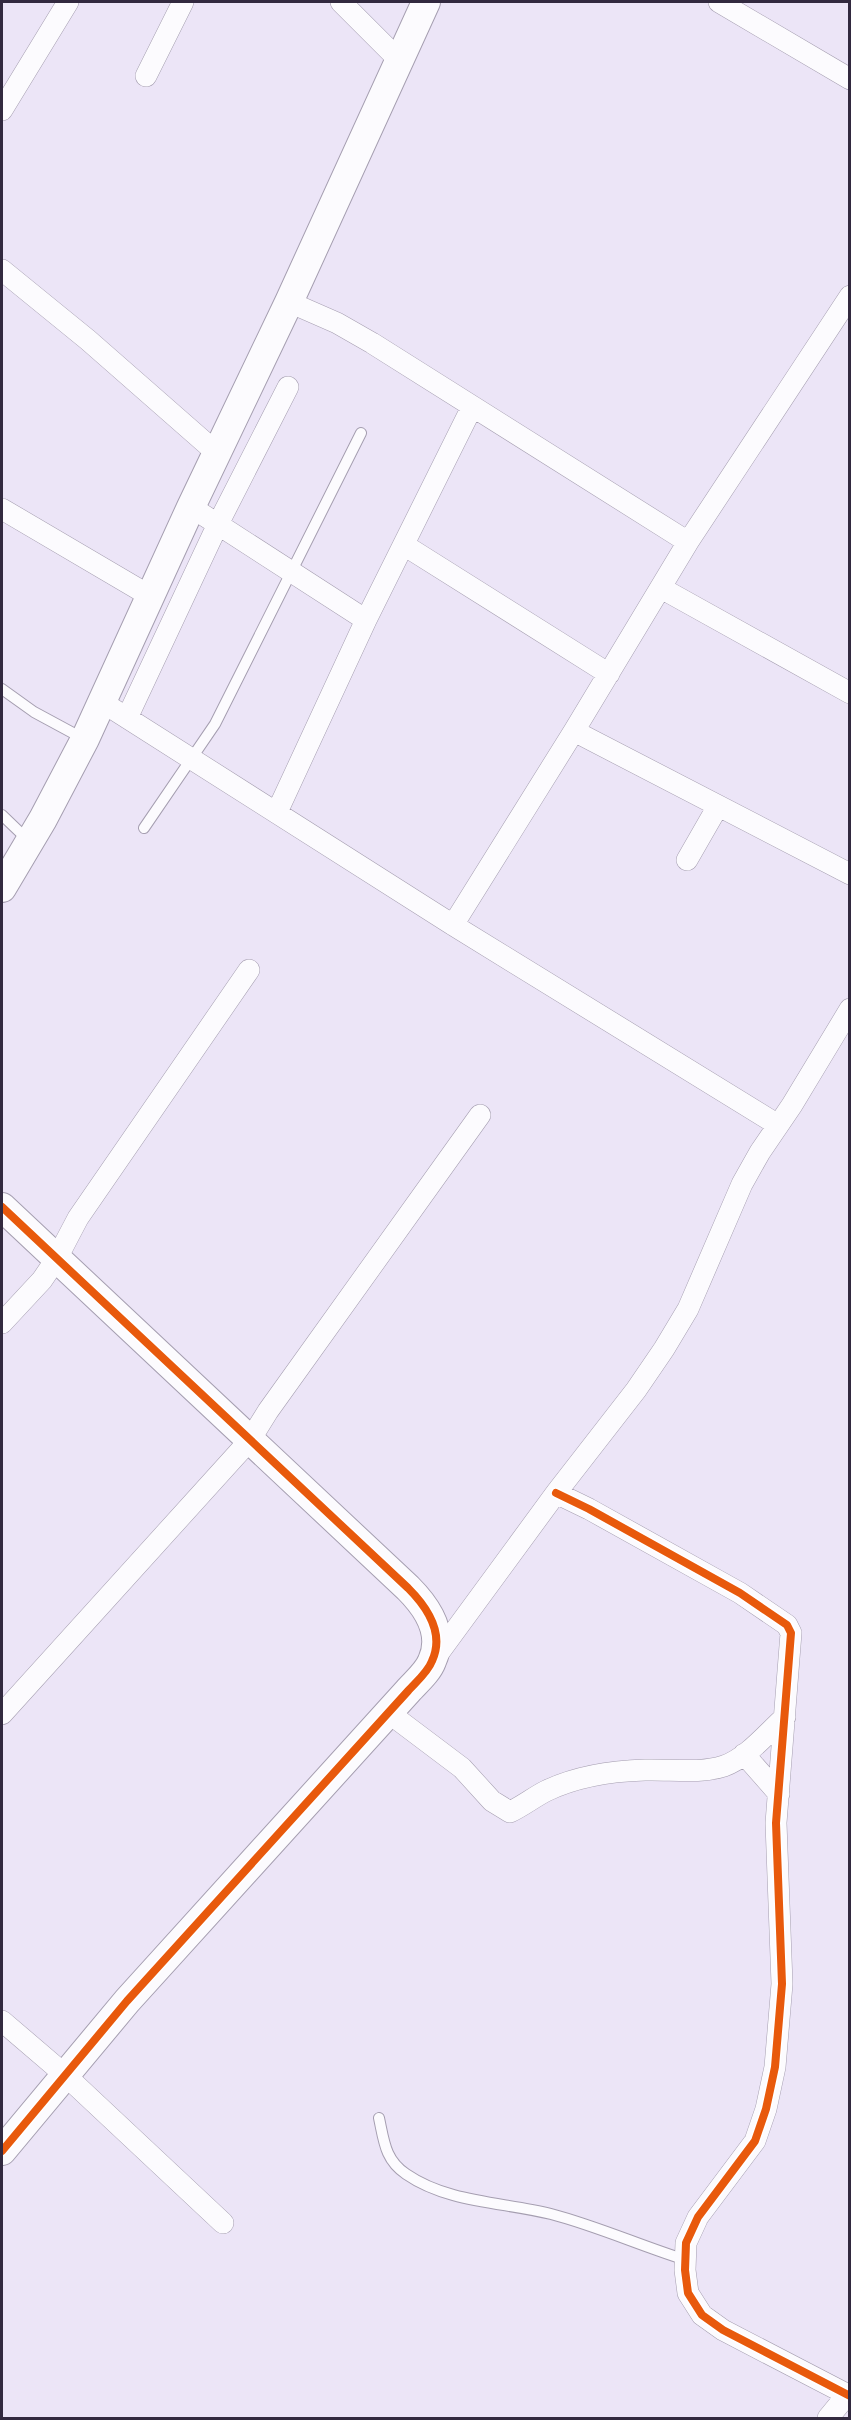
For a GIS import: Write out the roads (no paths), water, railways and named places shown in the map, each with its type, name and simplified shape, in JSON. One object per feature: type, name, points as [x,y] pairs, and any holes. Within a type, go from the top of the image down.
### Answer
[{"type":"street","points":[[2,110],[68,2]]},
{"type":"street","points":[[146,76],[183,2]]},
{"type":"street","points":[[341,2],[399,60]]},
{"type":"street","points":[[2,888],[30,842],[102,702],[426,2]]},
{"type":"street","points":[[719,2],[849,79]]},
{"type":"street","points":[[2,270],[88,340],[218,454]]},
{"type":"street","points":[[453,925],[688,542],[849,296]]},
{"type":"street","points":[[289,302],[346,328],[688,542]]},
{"type":"street","points":[[127,718],[218,524],[288,387]]},
{"type":"street","points":[[277,812],[366,620],[472,407]]},
{"type":"street","points":[[191,507],[366,620]]},
{"type":"street","points":[[2,509],[150,596]]},
{"type":"street","points":[[404,545],[609,674]]},
{"type":"street","points":[[661,588],[849,693]]},
{"type":"street","points":[[102,702],[453,925],[778,1125]]},
{"type":"street","points":[[574,731],[849,874]]},
{"type":"street","points":[[687,860],[718,806]]},
{"type":"street","points":[[2,1323],[42,1280],[57,1258],[78,1218],[249,970]]},
{"type":"street","points":[[2,2151],[64,2074],[226,1890],[389,1713],[432,1662],[556,1493],[636,1390],[688,1309],[727,1214],[742,1184],[849,1009]]},
{"type":"street","points":[[2,1714],[250,1440],[268,1411],[480,1115]]},
{"type":"street","points":[[2,1207],[419,1600],[430,1615],[435,1629],[436,1644],[432,1662]]},
{"type":"street","points":[[556,1493],[740,1593],[788,1625],[792,1634],[776,1835],[782,1984],[775,2067],[766,2109],[754,2141],[698,2217],[686,2243],[686,2260],[688,2293],[702,2315],[723,2330],[848,2396],[828,2418]]},
{"type":"street","points":[[389,1713],[462,1768],[492,1801],[510,1812],[574,1780],[599,1774],[643,1770],[697,1770],[724,1766],[744,1754],[785,1717]]},
{"type":"street","points":[[744,1754],[779,1794]]},
{"type":"street","points":[[2,2020],[64,2074],[223,2223]]},
{"type":"lane","points":[[144,828],[216,724],[361,433]]},
{"type":"lane","points":[[2,689],[34,712],[84,739]]},
{"type":"lane","points":[[2,815],[30,842]]},
{"type":"lane","points":[[379,2118],[389,2159],[406,2174],[436,2189],[488,2203],[550,2214],[686,2260]]}]
